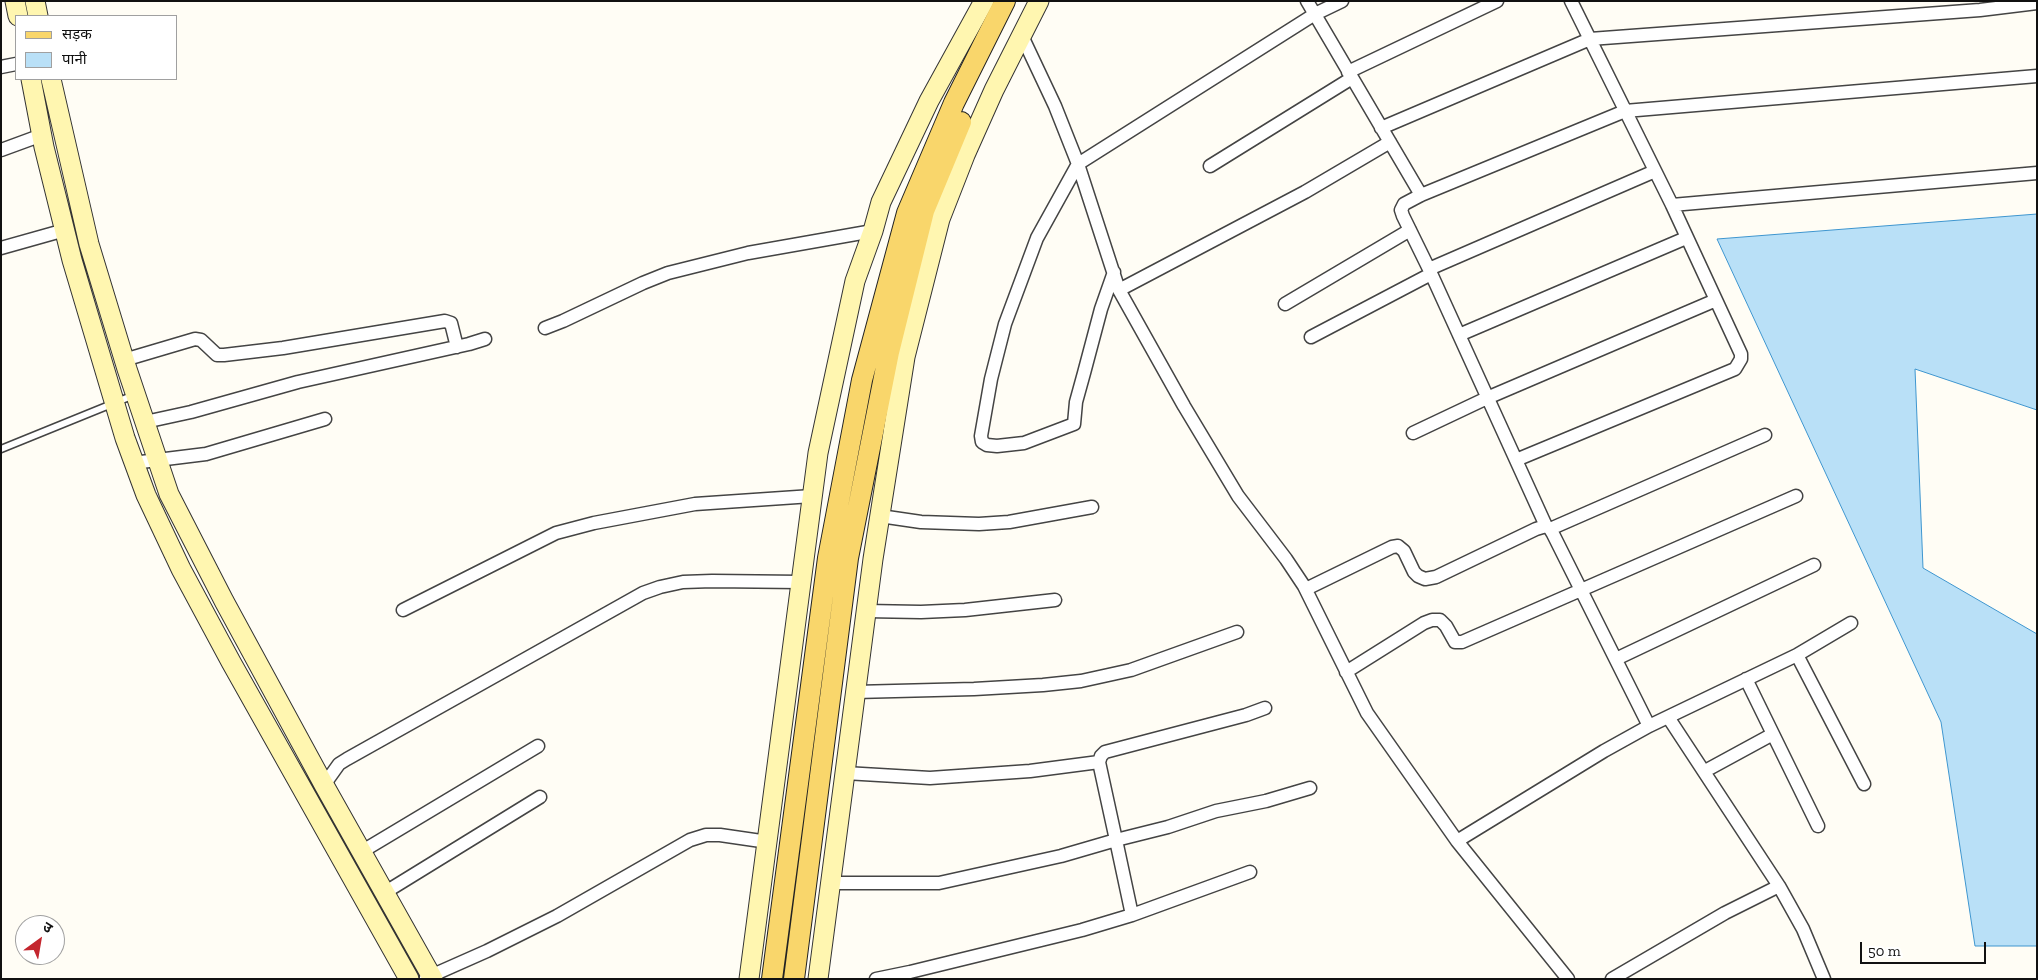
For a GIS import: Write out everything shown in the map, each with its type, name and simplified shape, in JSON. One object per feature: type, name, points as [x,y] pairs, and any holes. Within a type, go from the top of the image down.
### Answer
[{"type":"main road","points":[[15,1],[18,15]]},
{"type":"main road","points":[[35,1],[38,15]]},
{"type":"main road","points":[[749,979],[818,453],[855,281],[874,231],[881,202],[929,101],[984,1]]},
{"type":"main road","points":[[772,979],[828,558],[862,380],[907,213],[954,103],[1005,1]]},
{"type":"main road","points":[[794,979],[848,558],[889,352],[924,211],[976,86],[1020,1]]},
{"type":"main road","points":[[818,979],[866,611],[905,357],[940,219],[994,90],[1039,1]]},
{"type":"main road","points":[[31,80],[64,230],[133,463],[181,569],[231,662],[409,979]]},
{"type":"main road","points":[[51,80],[89,244],[124,360],[169,494],[229,610],[429,978]]},
{"type":"street","points":[[1307,1],[1421,195]]},
{"type":"street","points":[[1114,272],[1101,309],[1076,402],[1074,424],[1024,443],[998,446],[987,445],[982,442],[981,436],[991,379],[1004,324],[1037,238],[1078,164],[1315,14],[1342,1]]},
{"type":"street","points":[[1210,166],[1350,75],[1497,1]]},
{"type":"street","points":[[1516,460],[1735,369],[1740,364],[1741,354],[1672,205],[1571,1]]},
{"type":"street","points":[[1381,128],[1590,39],[1980,10],[2037,3]]},
{"type":"street","points":[[1022,36],[1055,106],[1078,164],[1119,290],[1184,406],[1238,496],[1286,559],[1306,589],[1367,713],[1457,841],[1568,979]]},
{"type":"street","points":[[1,67],[15,64]]},
{"type":"street","points":[[1649,726],[1582,591],[1548,528],[1516,460],[1401,210],[1404,204],[1421,195],[1626,111],[2037,76]]},
{"type":"street","points":[[1,150],[42,135]]},
{"type":"street","points":[[1119,290],[1305,192],[1390,142]]},
{"type":"street","points":[[1311,337],[1430,271],[1655,171]]},
{"type":"street","points":[[1672,205],[2037,174]]},
{"type":"street","points":[[1,248],[64,230]]},
{"type":"street","points":[[1285,304],[1410,230]]},
{"type":"street","points":[[546,328],[668,273],[748,254],[874,231]]},
{"type":"street","points":[[1459,335],[1686,238]]},
{"type":"street","points":[[1413,433],[1487,398],[1716,300]]},
{"type":"street","points":[[124,360],[195,340],[201,340],[217,355],[224,355],[293,346],[445,321],[452,323],[457,347]]},
{"type":"street","points":[[145,422],[190,412],[298,382],[457,347],[485,339]]},
{"type":"street","points":[[133,463],[206,454],[325,419]]},
{"type":"street","points":[[1306,589],[1392,547],[1398,546],[1404,552],[1418,576],[1425,579],[1436,577],[1536,529],[1548,528],[1765,435]]},
{"type":"street","points":[[403,610],[556,533],[594,523],[695,504],[812,496]]},
{"type":"street","points":[[1346,672],[1424,623],[1440,620],[1446,626],[1455,642],[1462,642],[1796,496]]},
{"type":"street","points":[[880,516],[921,522],[979,524],[1009,522],[1092,507]]},
{"type":"street","points":[[1616,659],[1814,565]]},
{"type":"street","points":[[324,785],[339,764],[347,759],[642,593],[683,582],[801,582]]},
{"type":"street","points":[[866,611],[921,612],[965,610],[1055,600]]},
{"type":"street","points":[[1457,841],[1649,726],[1797,655],[1851,623]]},
{"type":"street","points":[[855,692],[984,689],[1081,681],[1131,670],[1237,632]]},
{"type":"street","points":[[1797,655],[1864,784]]},
{"type":"street","points":[[1746,679],[1818,826]]},
{"type":"street","points":[[1132,915],[1099,762],[1101,756],[1105,752],[1246,715],[1264,708]]},
{"type":"street","points":[[1668,716],[1780,886],[1803,928],[1824,979]]},
{"type":"street","points":[[1705,772],[1773,734]]},
{"type":"street","points":[[361,852],[538,746]]},
{"type":"street","points":[[844,773],[920,777],[957,776],[1030,772],[1099,762]]},
{"type":"street","points":[[830,883],[939,883],[1061,856],[1168,827],[1216,811],[1266,801],[1310,788]]},
{"type":"street","points":[[384,893],[540,797]]},
{"type":"street","points":[[429,978],[557,916],[690,840],[706,835],[720,834],[768,842]]},
{"type":"street","points":[[876,979],[1072,932],[1132,915],[1250,872]]},
{"type":"street","points":[[1612,979],[1725,913],[1780,886]]},
{"type":"lane","points":[[1,449],[136,394]]},
{"type":"water","points":[[2037,214],[2037,410],[1915,369],[1923,568],[2037,634],[2037,946],[1975,946],[1941,722],[1717,239]]}]
